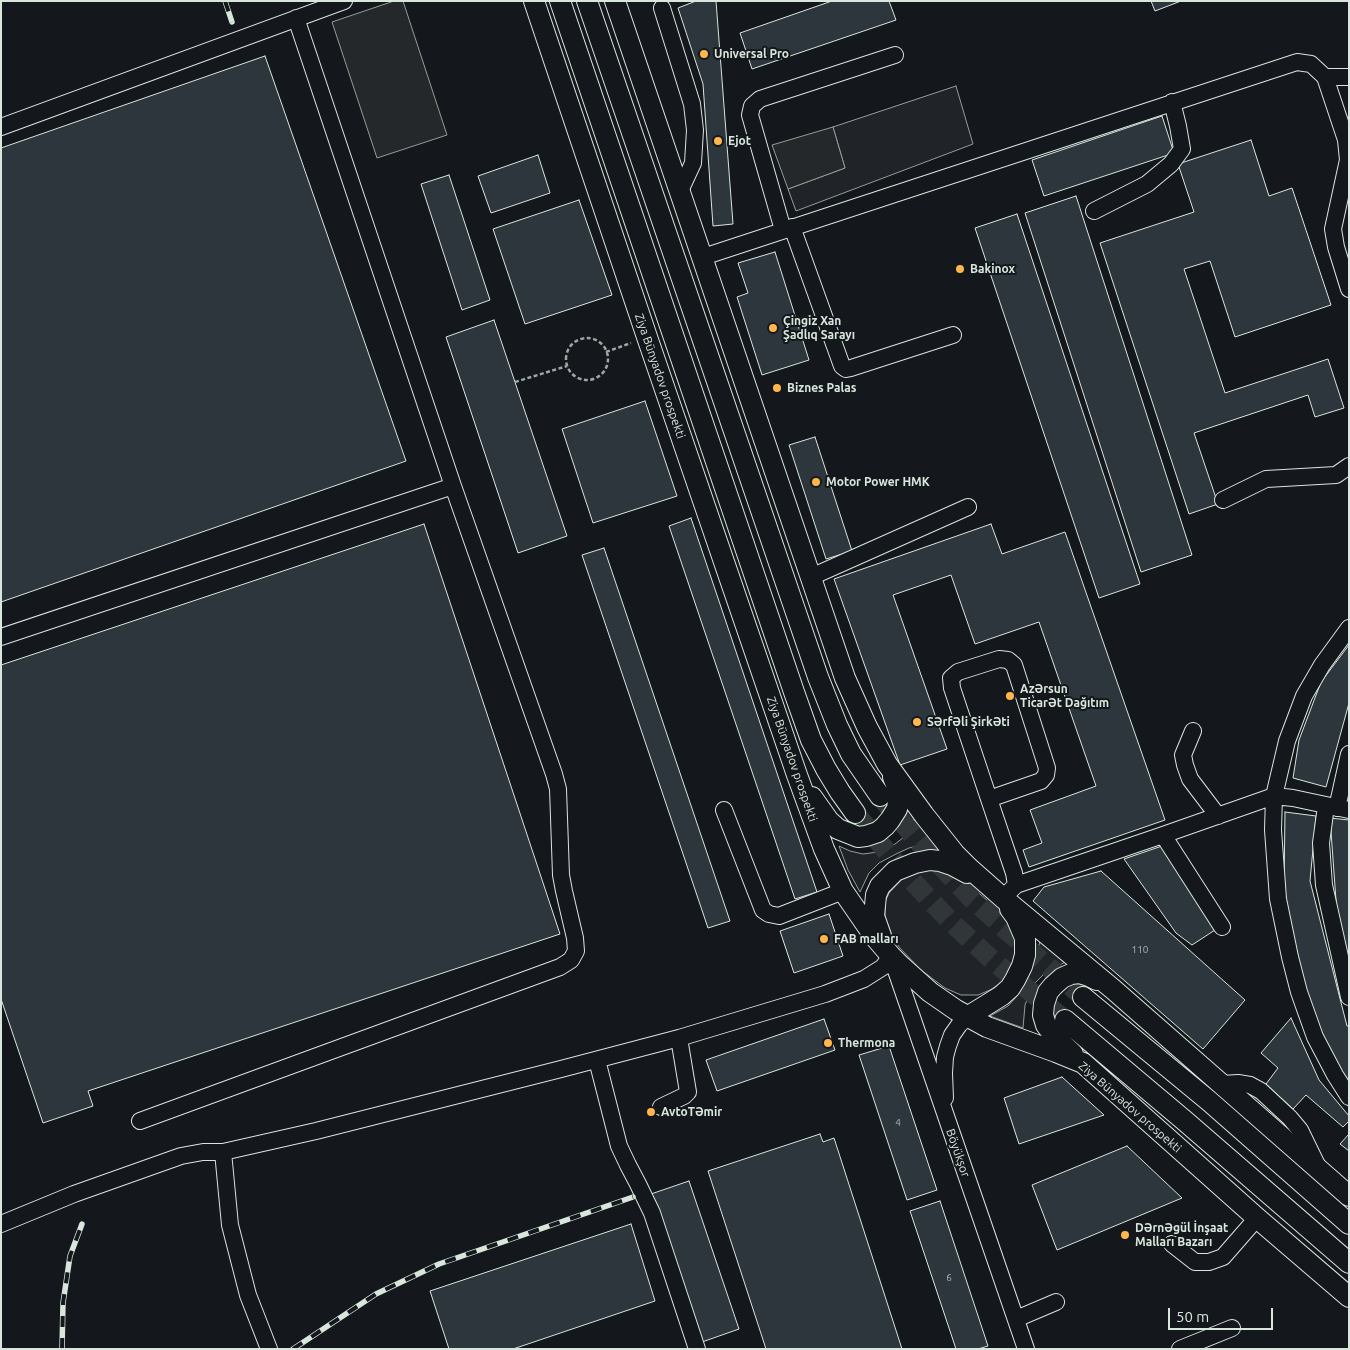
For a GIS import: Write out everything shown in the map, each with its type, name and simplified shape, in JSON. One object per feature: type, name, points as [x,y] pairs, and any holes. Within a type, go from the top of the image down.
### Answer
[{"type":"main road","name":"Ziya Bünyadov prospekti","points":[[534,1],[797,775],[824,849],[843,891],[874,936],[891,956],[930,992],[967,1017],[987,1027],[1083,1063],[1256,1218],[1349,1298]]},
{"type":"main road","name":"Ziya Bünyadov prospekti","points":[[560,1],[797,700],[812,740],[826,769],[855,813]]},
{"type":"main road","points":[[587,1],[818,677],[836,725],[851,754],[880,796]]},
{"type":"main road","points":[[616,1],[845,678],[866,727],[887,764],[955,854],[969,868],[1010,892],[1114,990],[1349,1196]]},
{"type":"main road","points":[[797,775],[829,822],[838,829],[858,837],[878,832],[890,820],[896,809],[898,800],[896,787],[887,764]]},
{"type":"main road","points":[[891,956],[876,923],[874,904],[880,886],[895,871],[915,863],[930,860],[940,861],[1010,892]]},
{"type":"main road","points":[[967,1017],[1001,996],[1010,988],[1022,966],[1025,955],[1025,938],[1016,917],[1010,892]]},
{"type":"main road","points":[[1083,1063],[1054,1037],[1046,1025],[1043,1015],[1048,992],[1062,978],[1080,973],[1114,990]]},
{"type":"main road","points":[[1083,997],[1209,1101],[1349,1224]]},
{"type":"main road","name":"Ziya Bünyadov prospekti","points":[[1065,1020],[1349,1263]]},
{"type":"street","points":[[1,127],[344,1]]},
{"type":"street","points":[[662,8],[692,104],[695,130],[693,163],[680,191]]},
{"type":"street","points":[[140,1121],[560,968],[571,960],[576,951],[575,938],[561,876],[558,789],[554,774],[453,486],[296,18]]},
{"type":"street","points":[[895,55],[760,99],[752,106],[750,115],[787,228],[842,366],[846,369],[851,368],[954,334]]},
{"type":"street","points":[[703,257],[1297,62],[1311,64],[1326,77],[1346,140],[1348,160],[1332,230],[1349,288]]},
{"type":"street","points":[[1326,77],[1349,77]]},
{"type":"street","points":[[1094,211],[1147,184],[1171,164],[1182,149],[1172,102]]},
{"type":"street","points":[[1223,500],[1266,479],[1336,475],[1349,466]]},
{"type":"street","points":[[1,637],[453,486]]},
{"type":"street","points":[[811,577],[968,507]]},
{"type":"street","points":[[1349,628],[1322,664],[1304,696],[1287,741],[1274,796],[1273,830],[1278,899],[1298,992],[1315,1037],[1349,1097]]},
{"type":"street","points":[[988,799],[1041,781],[1046,775],[1047,768],[1014,665],[1008,660],[999,659],[958,672],[951,678],[952,688],[988,799],[1014,873],[1010,892]]},
{"type":"street","points":[[1193,731],[1184,755],[1184,765],[1190,779],[1218,816]]},
{"type":"street","points":[[1349,754],[1337,808],[1321,843],[1324,885],[1349,998]]},
{"type":"street","points":[[1010,892],[1274,796],[1293,798],[1337,808]]},
{"type":"street","points":[[724,810],[763,910],[769,914],[779,916],[843,891]]},
{"type":"street","points":[[1163,835],[1222,927]]},
{"type":"street","points":[[1,1224],[74,1194],[181,1156],[203,1152],[223,1152],[316,1131],[678,1038],[824,994],[864,979],[883,967],[891,956]]},
{"type":"street","name":"Böyükşor","points":[[891,956],[1026,1349]]},
{"type":"street","points":[[948,1125],[945,1094],[945,1057],[952,1035],[958,1025],[967,1017]]},
{"type":"street","points":[[661,1107],[684,1096],[688,1092],[678,1038]]},
{"type":"street","points":[[597,1060],[619,1146],[652,1213],[697,1349]]},
{"type":"street","points":[[223,1152],[230,1225],[248,1295],[269,1349]]},
{"type":"street","points":[[1172,1244],[1195,1262],[1208,1262],[1223,1257],[1256,1218]]},
{"type":"street","points":[[1016,1319],[1056,1302]]},
{"type":"street","points":[[1180,1349],[1232,1328]]},
{"type":"path","points":[[606,352],[647,337]]},
{"type":"path","points":[[591,338],[598,341],[606,352],[608,358],[604,371],[592,379],[585,380],[573,375],[567,366],[566,356],[568,349],[578,340],[591,338]]},
{"type":"path","points":[[515,382],[567,366]]},
{"type":"shaded area","points":[[394,1],[403,1],[447,135],[377,158],[332,22]]},
{"type":"shaded area","points":[[956,86],[973,144],[796,211],[788,189],[845,168],[833,127]]},
{"type":"shaded area","points":[[833,127],[845,168],[788,189],[772,145]]},
{"type":"shaded area","points":[[915,817],[934,842],[909,848],[879,863],[869,873],[860,892],[848,870],[839,846],[863,854],[878,852],[895,844],[904,837]]},
{"type":"shaded area","points":[[929,867],[962,878],[998,910],[1008,923],[1017,944],[1017,957],[1004,981],[990,990],[978,995],[961,995],[945,988],[921,970],[899,947],[891,933],[885,917],[885,902],[889,893],[906,875]]},
{"type":"shaded area","points":[[1040,942],[1065,962],[1043,975],[1033,985],[1025,1005],[1023,1028],[990,1016],[1008,1006],[1017,996],[1027,980]]},
{"type":"building","points":[[696,1],[716,1],[733,224],[713,226],[703,84],[678,8]]},
{"type":"building","points":[[832,1],[889,1],[896,20],[752,69],[740,33]]},
{"type":"building","points":[[1151,1],[1181,1],[1155,11]]},
{"type":"building","points":[[265,56],[406,461],[1,602],[1,148]]},
{"type":"building","points":[[1162,116],[1174,153],[1044,196],[1032,160]]},
{"type":"building","points":[[1251,140],[1269,196],[1292,188],[1331,305],[1235,337],[1210,261],[1184,269],[1225,393],[1328,359],[1344,408],[1315,417],[1308,395],[1194,433],[1218,504],[1189,514],[1100,243],[1194,212],[1178,164]]},
{"type":"building","points":[[538,155],[550,193],[491,213],[478,176]]},
{"type":"building","points":[[449,175],[490,300],[462,310],[421,184]]},
{"type":"building","points":[[1076,196],[1192,555],[1141,572],[1025,213]]},
{"type":"building","points":[[579,200],[612,295],[525,324],[493,229]]},
{"type":"building","points":[[1017,214],[1140,584],[1099,598],[975,228]]},
{"type":"building","name":"Çingiz Xan Şadlıq Sarayı","points":[[775,252],[809,360],[762,375],[737,297],[748,293],[738,263]]},
{"type":"building","points":[[494,320],[567,536],[518,553],[446,337]]},
{"type":"building","points":[[645,401],[677,496],[593,523],[562,429]]},
{"type":"building","name":"Motor Power HMK","points":[[815,437],[852,551],[826,559],[789,445]]},
{"type":"building","points":[[691,518],[817,892],[795,899],[669,526]]},
{"type":"building","points":[[424,524],[560,934],[88,1091],[93,1106],[43,1123],[1,999],[1,665]]},
{"type":"building","points":[[991,524],[1002,554],[1065,532],[1165,820],[1029,867],[1023,850],[1042,843],[1030,810],[1096,786],[1039,622],[975,644],[951,575],[893,595],[947,749],[900,765],[834,579]]},
{"type":"building","points":[[604,548],[730,921],[708,928],[582,555]]},
{"type":"building","points":[[1349,645],[1349,703],[1326,787],[1293,778],[1299,740],[1321,682]]},
{"type":"building","points":[[1285,812],[1316,816],[1310,881],[1347,1026],[1349,1026],[1349,1083],[1322,1038],[1298,969],[1284,886]]},
{"type":"building","points":[[1330,818],[1349,820],[1349,965],[1337,914]]},
{"type":"building","points":[[1162,846],[1215,930],[1192,945],[1176,933],[1124,859]]},
{"type":"building","points":[[1101,871],[1245,1000],[1203,1049],[1033,901],[1044,887]]},
{"type":"building","points":[[829,914],[843,956],[794,973],[780,931]]},
{"type":"building","points":[[1291,1018],[1319,1080],[1349,1116],[1349,1121],[1343,1127],[1306,1095],[1293,1109],[1266,1084],[1278,1068],[1261,1053]]},
{"type":"building","points":[[824,1019],[835,1050],[717,1091],[706,1060]]},
{"type":"building","points":[[889,1046],[937,1190],[907,1200],[859,1055]]},
{"type":"building","points":[[1062,1077],[1104,1115],[1019,1144],[1004,1098]]},
{"type":"building","points":[[820,1134],[823,1142],[834,1138],[902,1349],[766,1349],[708,1171]]},
{"type":"building","points":[[1349,1134],[1349,1151],[1340,1144]]},
{"type":"building","points":[[1127,1146],[1182,1198],[1057,1250],[1032,1185]]},
{"type":"building","points":[[689,1181],[739,1329],[702,1342],[651,1194]]},
{"type":"building","points":[[940,1201],[988,1346],[978,1349],[956,1349],[910,1211]]},
{"type":"building","points":[[631,1224],[655,1301],[513,1349],[449,1349],[430,1291]]},
{"type":"tunnel","points":[[880,796],[924,848],[971,898],[1083,997]]},
{"type":"tunnel","points":[[855,813],[901,869],[950,921],[991,959],[1065,1020]]},
{"type":"railway","points":[[225,1],[232,22]]},
{"type":"railway","points":[[293,1349],[376,1294],[439,1264],[633,1197]]},
{"type":"railway","points":[[62,1349],[63,1303],[70,1256],[82,1224]]},
{"type":"place","name":"Universal Pro","points":[[704,54]]},
{"type":"place","name":"Ejot","points":[[718,141]]},
{"type":"place","name":"Bakinox","points":[[960,269]]},
{"type":"place","name":"Çingiz Xan Şadlıq Sarayı","points":[[773,328]]},
{"type":"place","name":"Biznes Palas","points":[[777,388]]},
{"type":"place","name":"Motor Power HMK","points":[[816,482]]},
{"type":"place","name":"Azərsun Ticarət Dağıtım","points":[[1010,696]]},
{"type":"place","name":"Sərfəli Şirkəti","points":[[917,722]]},
{"type":"place","name":"FAB malları","points":[[824,939]]},
{"type":"place","name":"Thermona","points":[[828,1043]]},
{"type":"place","name":"AvtoTəmir","points":[[651,1112]]},
{"type":"place","name":"Dərnəgül İnşaat Malları Bazarı","points":[[1125,1235]]}]
